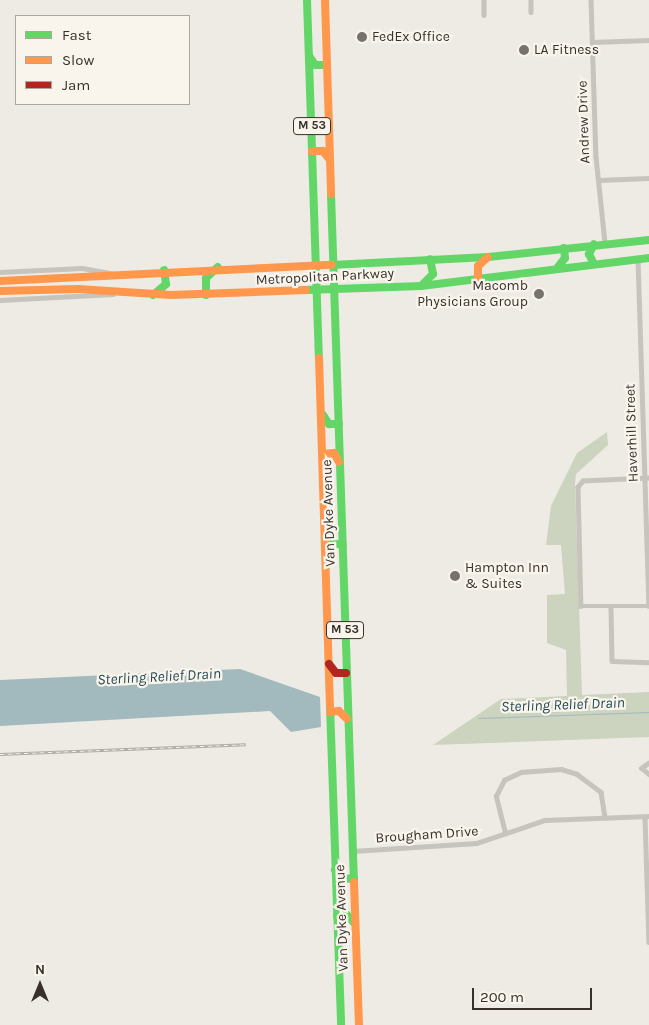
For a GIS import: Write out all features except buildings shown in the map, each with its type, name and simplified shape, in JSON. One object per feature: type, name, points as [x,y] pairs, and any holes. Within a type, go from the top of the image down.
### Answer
[{"type":"main road","name":"Van Dyke Avenue","points":[[307,0],[317,263],[328,663],[342,1025]]},
{"type":"main road","name":"Van Dyke Avenue","points":[[325,0],[359,1025]]},
{"type":"main road","points":[[309,55],[315,65],[327,65]]},
{"type":"main road","points":[[312,151],[323,150],[330,160]]},
{"type":"main road","name":"Metropolitan Parkway","points":[[0,281],[218,267],[488,257],[605,242],[649,240]]},
{"type":"main road","points":[[592,262],[589,254],[594,244]]},
{"type":"main road","points":[[558,267],[565,258],[564,248]]},
{"type":"main road","points":[[478,280],[478,266],[488,257]]},
{"type":"main road","points":[[421,286],[433,274],[430,258]]},
{"type":"main road","name":"Metropolitan Parkway","points":[[0,291],[36,289],[206,295],[421,286],[478,280],[592,262],[649,258]]},
{"type":"main road","points":[[206,295],[206,278],[218,267]]},
{"type":"main road","points":[[153,294],[166,284],[164,270]]},
{"type":"main road","points":[[321,411],[329,424],[339,424]]},
{"type":"main road","points":[[322,454],[334,453],[340,463]]},
{"type":"main road","points":[[325,532],[331,543],[343,545]]},
{"type":"main road","points":[[328,663],[336,673],[346,673]]},
{"type":"main road","points":[[330,712],[339,711],[348,721]]},
{"type":"main road","points":[[336,870],[345,879],[354,878]]},
{"type":"main road","points":[[337,916],[346,916],[355,924]]},
{"type":"street","points":[[484,0],[484,15]]},
{"type":"street","points":[[531,0],[532,12]]},
{"type":"street","name":"Andrew Drive","points":[[591,0],[598,180],[605,242]]},
{"type":"street","points":[[592,42],[649,40]]},
{"type":"street","points":[[598,180],[649,178]]},
{"type":"street","name":"Haverhill Street","points":[[638,258],[647,478],[649,606]]},
{"type":"street","points":[[0,272],[82,268],[112,274]]},
{"type":"street","points":[[0,300],[132,293]]},
{"type":"street","points":[[647,478],[579,482],[582,607],[649,606]]},
{"type":"street","points":[[611,608],[613,663],[649,662]]},
{"type":"street","points":[[649,763],[642,768],[649,774]]},
{"type":"street","points":[[505,833],[496,796],[504,780],[521,772],[561,769],[577,774],[601,792],[605,818]]},
{"type":"street","points":[[647,816],[649,942]]},
{"type":"street","name":"Brougham Drive","points":[[352,851],[468,844],[540,821],[647,816]]},
{"type":"green space","points":[[607,432],[608,445],[576,474],[575,484],[582,695],[649,692],[649,737],[433,745],[501,699],[567,696],[566,650],[547,643],[547,595],[565,594],[561,545],[546,545],[551,506],[577,453]]},
{"type":"water","points":[[240,669],[320,697],[321,727],[291,732],[270,711],[0,726],[0,680]]},
{"type":"waterway","name":"Sterling Relief Drain","points":[[478,718],[649,712]]},
{"type":"railway","points":[[0,754],[246,744]]},
{"type":"traffic: fast","points":[[307,0],[319,358]]},
{"type":"traffic: fast","points":[[310,57],[315,65],[327,65]]},
{"type":"traffic: fast","points":[[331,194],[354,882]]},
{"type":"traffic: fast","points":[[332,265],[488,257],[649,240]]},
{"type":"traffic: fast","points":[[593,262],[589,254],[594,244]]},
{"type":"traffic: fast","points":[[558,267],[565,258],[564,248]]},
{"type":"traffic: fast","points":[[306,290],[421,286],[649,258]]},
{"type":"traffic: fast","points":[[421,286],[433,274],[430,259]]},
{"type":"traffic: fast","points":[[206,295],[206,278],[218,267]]},
{"type":"traffic: fast","points":[[153,295],[166,284],[164,270]]},
{"type":"traffic: fast","points":[[323,415],[329,424],[339,424]]},
{"type":"traffic: fast","points":[[326,534],[331,543],[343,545]]},
{"type":"traffic: fast","points":[[330,706],[341,1025]]},
{"type":"traffic: fast","points":[[335,870],[345,879],[354,878]]},
{"type":"traffic: fast","points":[[337,916],[347,915],[355,924]]},
{"type":"traffic: slow","points":[[325,0],[331,194]]},
{"type":"traffic: slow","points":[[312,151],[323,151],[330,160]]},
{"type":"traffic: slow","points":[[478,280],[478,266],[488,257]]},
{"type":"traffic: slow","points":[[0,281],[332,265]]},
{"type":"traffic: slow","points":[[0,291],[78,289],[171,295],[306,290]]},
{"type":"traffic: slow","points":[[319,358],[330,706]]},
{"type":"traffic: slow","points":[[323,454],[334,453],[339,462]]},
{"type":"traffic: slow","points":[[330,712],[339,711],[347,719]]},
{"type":"traffic: slow","points":[[354,882],[359,1025]]},
{"type":"traffic: jam","points":[[329,664],[336,673],[346,673]]},
{"type":"place","name":"FedEx Office","points":[[362,37]]},
{"type":"place","name":"LA Fitness","points":[[524,50]]},
{"type":"place","name":"Macomb Physicians Group","points":[[539,294]]},
{"type":"place","name":"Hampton Inn & Suites","points":[[455,576]]}]
